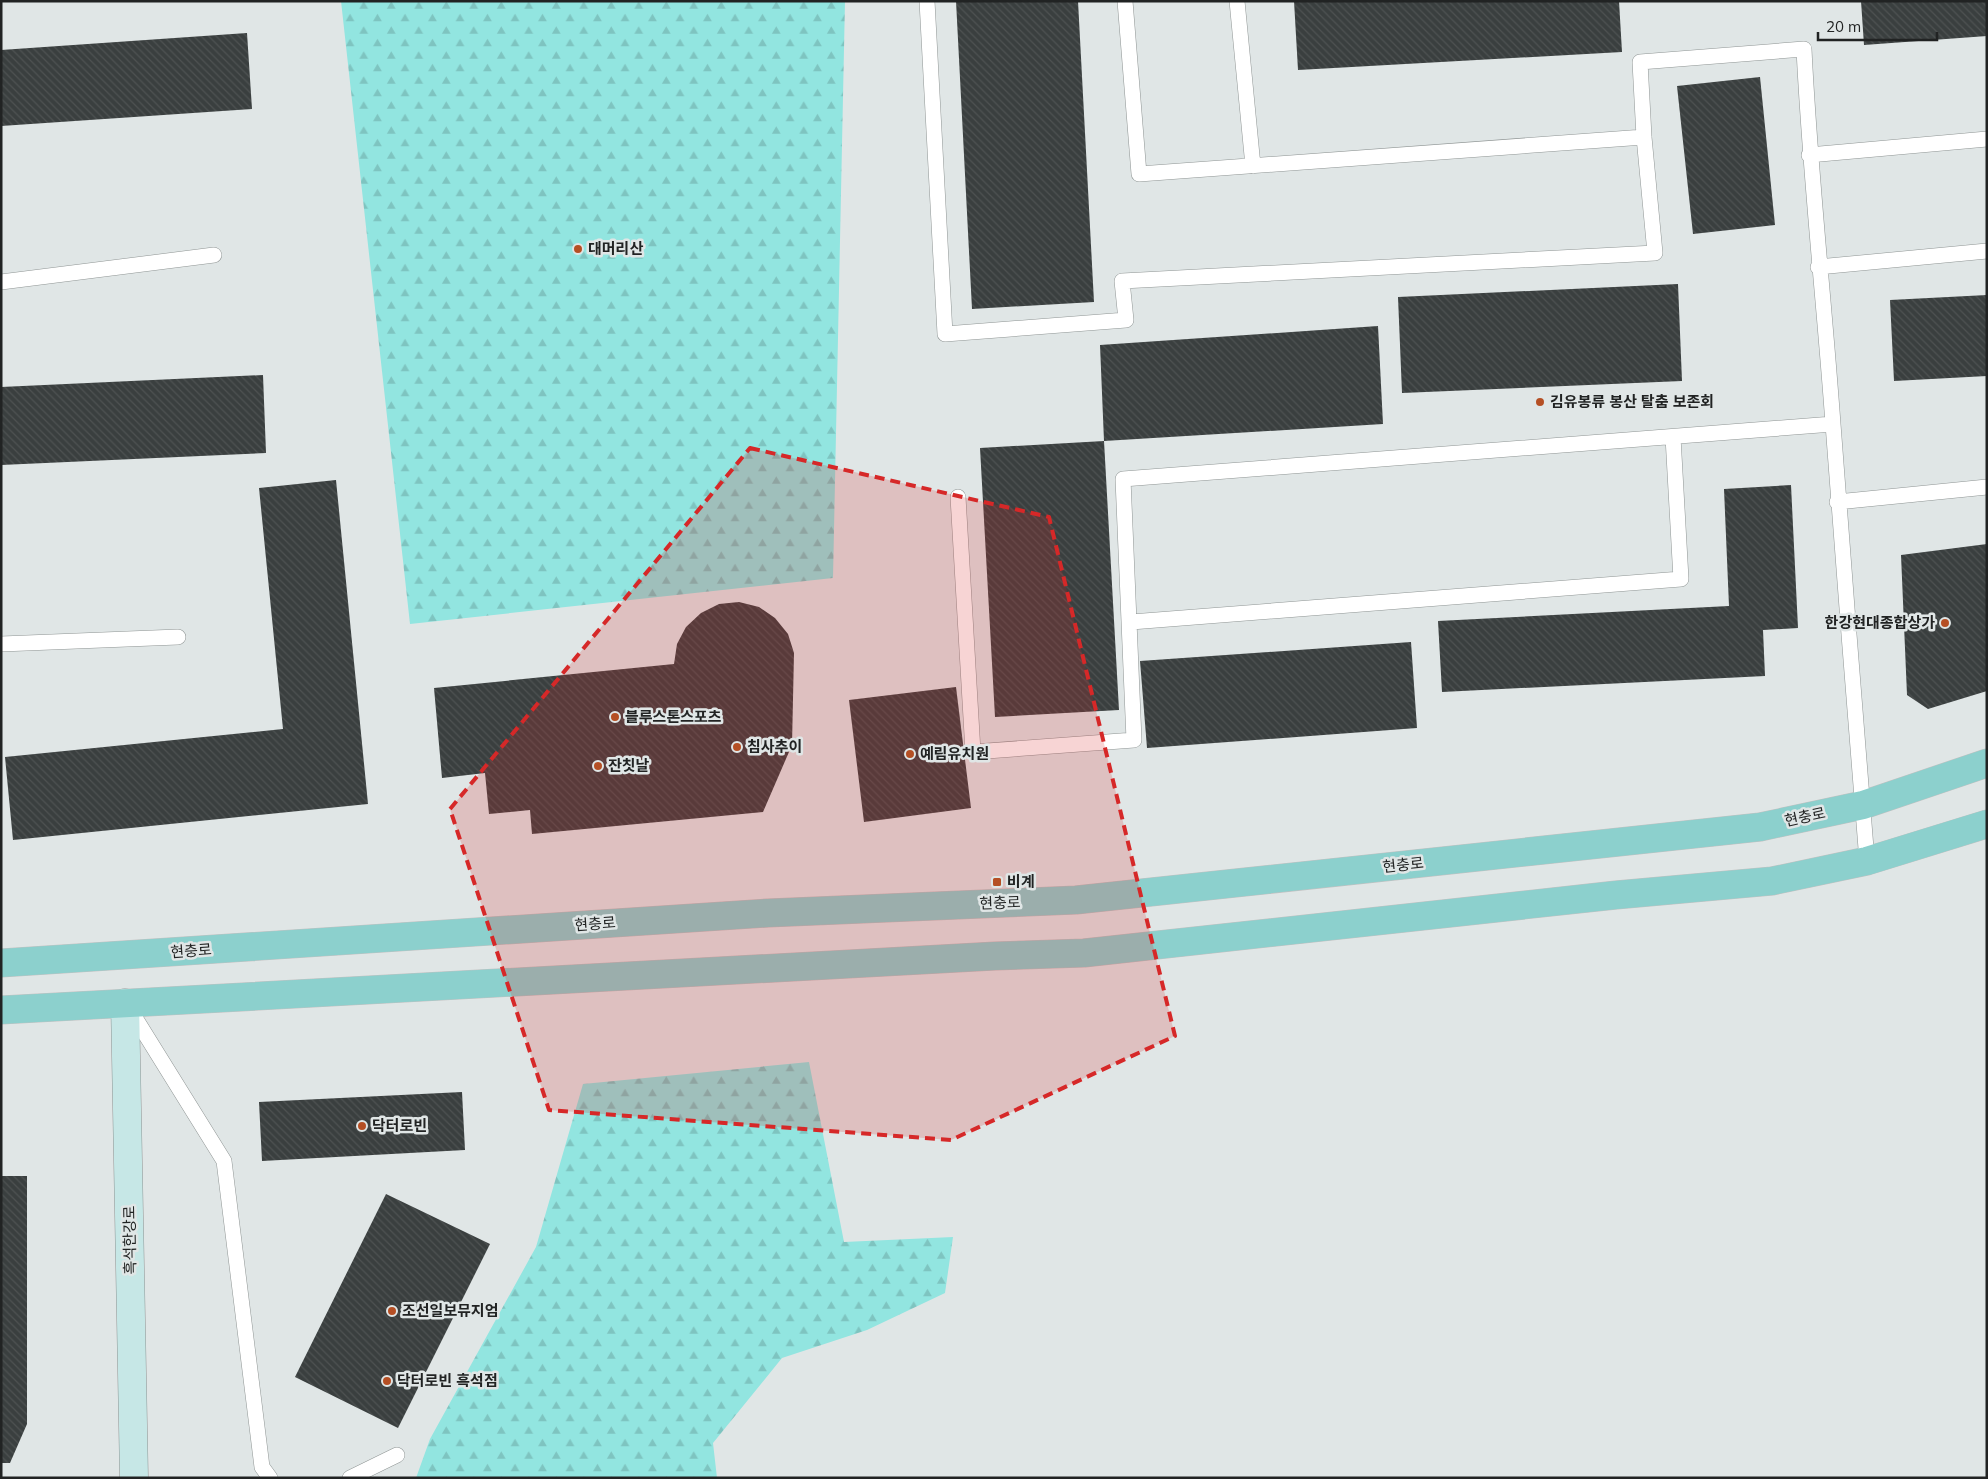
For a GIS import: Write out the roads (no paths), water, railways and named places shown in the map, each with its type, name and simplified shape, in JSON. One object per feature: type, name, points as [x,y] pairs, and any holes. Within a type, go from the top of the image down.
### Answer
[{"type":"main road","name":"현충로","points":[[1,963],[768,913],[1076,900],[1760,827],[1863,805],[1987,763]]},
{"type":"main road","points":[[1,1010],[985,956],[1084,954],[1616,895],[1772,881],[1867,861],[1987,824]]},
{"type":"street","name":"흑석한강로","points":[[125,1003],[134,1478]]},
{"type":"lane","points":[[927,1],[945,334],[1126,320],[1122,280],[1655,253],[1644,137],[1640,62],[1804,49],[1809,155],[1833,424],[1867,861]]},
{"type":"lane","points":[[1125,1],[1139,174],[1644,137]]},
{"type":"lane","points":[[1237,1],[1253,166]]},
{"type":"lane","points":[[1809,155],[1987,139]]},
{"type":"lane","points":[[1818,267],[1987,250]]},
{"type":"lane","points":[[1,282],[214,255]]},
{"type":"lane","points":[[958,497],[973,752],[1134,740],[1123,479],[1833,424]]},
{"type":"lane","points":[[1130,622],[1681,579],[1673,437]]},
{"type":"lane","points":[[1838,502],[1987,487]]},
{"type":"lane","points":[[1,644],[178,637]]},
{"type":"lane","points":[[125,1003],[224,1161],[262,1467],[270,1478]]},
{"type":"lane","points":[[350,1478],[397,1455]]},
{"type":"place","name":"대머리산","points":[[578,249]]},
{"type":"place","name":"김유봉류 봉산 탈춤 보존회","points":[[1540,402]]},
{"type":"place","name":"한강현대종합상가","points":[[1945,623]]},
{"type":"place","name":"블루스톤스포츠","points":[[615,717]]},
{"type":"place","name":"침사추이","points":[[737,747]]},
{"type":"place","name":"예림유치원","points":[[910,754]]},
{"type":"place","name":"잔칫날","points":[[598,766]]},
{"type":"place","name":"비계","points":[[997,882]]},
{"type":"place","name":"닥터로빈","points":[[362,1126]]},
{"type":"place","name":"조선일보뮤지엄","points":[[392,1311]]},
{"type":"place","name":"닥터로빈 흑석점","points":[[387,1381]]}]
